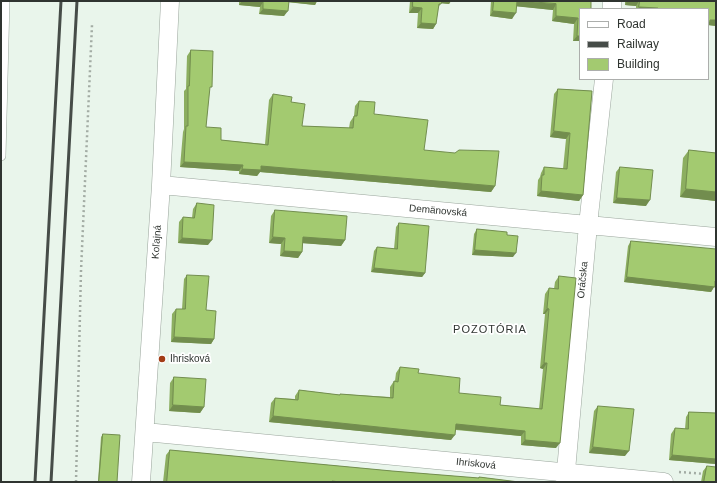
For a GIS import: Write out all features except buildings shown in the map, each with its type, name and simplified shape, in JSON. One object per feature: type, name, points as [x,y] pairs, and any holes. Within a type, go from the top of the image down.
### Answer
[{"type":"street","name":"Koľajná","points":[[141,482],[161,185],[170,1]]},
{"type":"street","name":"Oráčska","points":[[565,477],[588,225],[604,80]]},
{"type":"street","name":"Demänovská","points":[[161,185],[716,237]]},
{"type":"street","name":"Ihrisková","points":[[145,432],[565,477],[671,477]]},
{"type":"lane","points":[[1,156],[5,1]]},
{"type":"path","points":[[76,482],[81,271],[92,25]]},
{"type":"path","points":[[671,477],[708,475]]},
{"type":"railway","points":[[35,482],[61,1]]},
{"type":"railway","points":[[51,482],[77,1]]},
{"type":"place","name":"Ihrisková","points":[[162,359]]},
{"type":"district","name":"POZOTÓRIA","points":[[490,330]]}]
